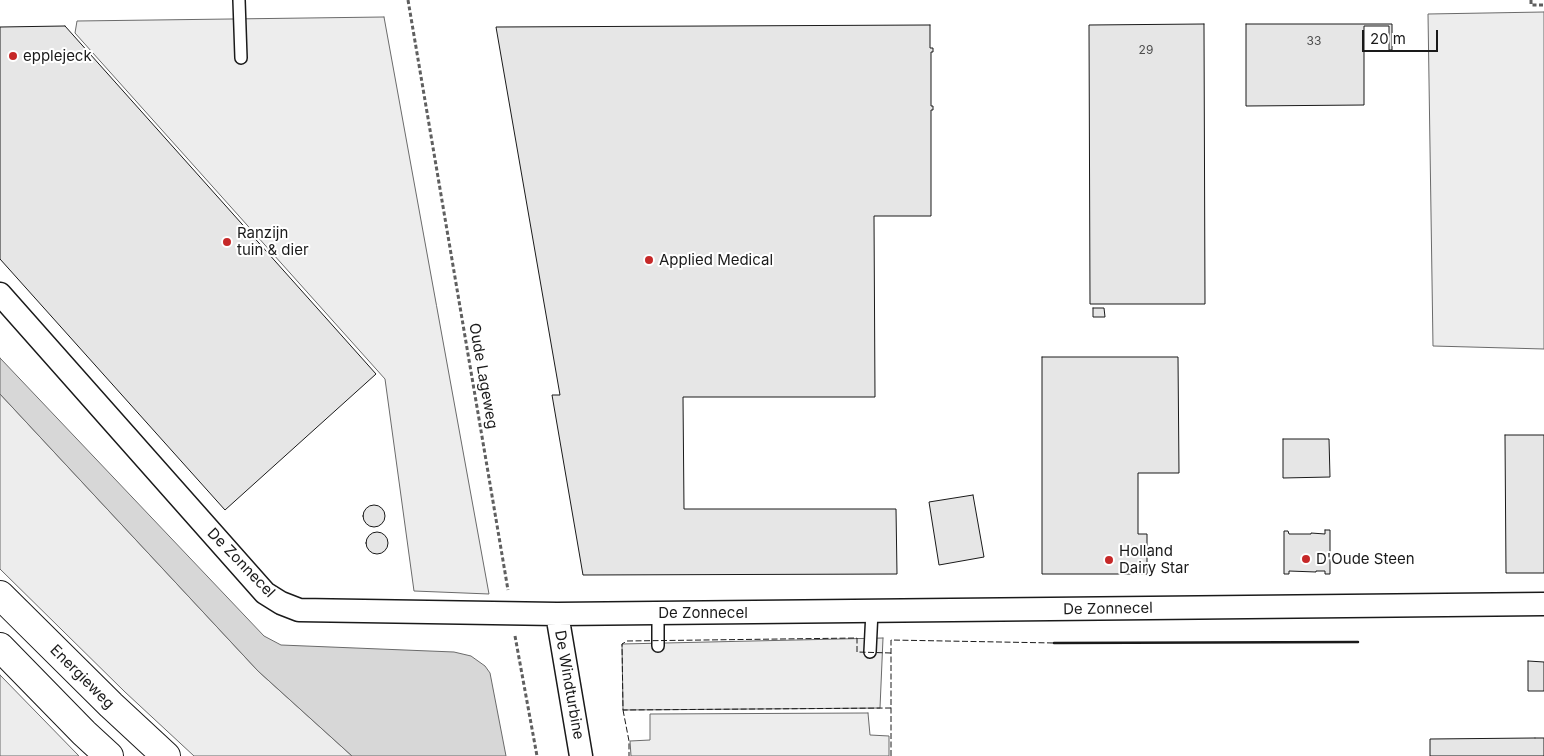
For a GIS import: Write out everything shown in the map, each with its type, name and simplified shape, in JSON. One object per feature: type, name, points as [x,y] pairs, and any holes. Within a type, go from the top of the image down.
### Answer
[{"type":"main road","name":"Energieweg","points":[[0,595],[111,705],[166,756]]},
{"type":"main road","points":[[0,647],[109,756]]},
{"type":"street","name":"De Zonnecel","points":[[0,294],[265,592],[281,603],[299,610],[557,614],[1544,604]]},
{"type":"street","name":"De Windturbine","points":[[557,614],[581,756]]},
{"type":"lane","points":[[240,0],[241,58]]},
{"type":"lane","points":[[870,652],[872,611]]},
{"type":"lane","points":[[658,613],[658,646]]},
{"type":"path","name":"Oude Lageweg","points":[[408,0],[536,756]]},
{"type":"path","points":[[1531,0],[1531,5],[1544,5]]},
{"type":"shaded area","points":[[1544,12],[1544,349],[1433,346],[1428,14]]},
{"type":"shaded area","points":[[384,17],[489,594],[414,591],[385,379],[75,33],[77,21]]},
{"type":"shaded area","points":[[0,358],[264,636],[281,645],[454,652],[471,656],[485,666],[490,673],[506,756],[352,756],[258,671],[0,394]]},
{"type":"shaded area","points":[[0,394],[258,671],[352,756],[194,756],[125,692],[0,569]]},
{"type":"shaded area","points":[[883,638],[880,708],[623,710],[622,644]]},
{"type":"shaded area","points":[[0,675],[79,756],[0,756]]},
{"type":"shaded area","points":[[868,713],[870,735],[889,736],[889,756],[631,756],[630,741],[650,740],[650,714]]},
{"type":"building","points":[[1204,24],[1205,304],[1090,304],[1089,25]]},
{"type":"building","points":[[1246,24],[1392,24],[1392,50],[1389,50],[1389,26],[1364,26],[1364,105],[1246,106]]},
{"type":"building","points":[[930,25],[930,48],[933,48],[933,52],[931,52],[931,106],[933,106],[933,110],[931,110],[931,216],[874,216],[875,397],[683,397],[684,509],[896,509],[897,574],[583,575],[552,395],[560,395],[496,27]]},
{"type":"building","points":[[65,26],[376,374],[225,510],[0,259],[0,27]]},
{"type":"building","points":[[1093,308],[1104,308],[1105,317],[1093,317]]},
{"type":"building","points":[[1042,357],[1178,357],[1179,473],[1138,473],[1138,534],[1147,534],[1147,574],[1042,574]]},
{"type":"building","points":[[1505,435],[1544,435],[1544,573],[1506,573]]},
{"type":"building","points":[[1283,439],[1329,439],[1330,477],[1283,478]]},
{"type":"building","points":[[973,495],[984,557],[939,565],[929,502]]},
{"type":"building","points":[[374,505],[382,508],[385,516],[382,524],[374,527],[366,524],[363,516],[366,508]]},
{"type":"building","points":[[1325,530],[1330,530],[1330,574],[1325,574],[1325,571],[1289,571],[1289,574],[1284,574],[1284,531],[1288,531],[1289,534],[1325,534]]},
{"type":"building","points":[[373,532],[381,532],[388,539],[388,547],[381,554],[373,554],[366,547],[366,539]]},
{"type":"building","points":[[1528,661],[1544,662],[1544,691],[1528,691]]},
{"type":"building","points":[[1544,738],[1544,756],[1430,756],[1430,739]]},
{"type":"fence","points":[[891,653],[857,652],[857,638],[627,641],[622,644],[623,710],[891,708]]},
{"type":"fence","points":[[891,756],[891,640],[1054,643]]},
{"type":"fence","points":[[623,710],[629,741],[629,756]]},
{"type":"wall","points":[[1054,643],[1358,642]]},
{"type":"place","name":"epplejeck","points":[[13,56]]},
{"type":"place","name":"Ranzijn tuin & dier","points":[[227,242]]},
{"type":"place","name":"Applied Medical","points":[[649,260]]},
{"type":"place","name":"D'Oude Steen","points":[[1306,559]]},
{"type":"place","name":"Holland Dairy Star","points":[[1109,560]]}]
